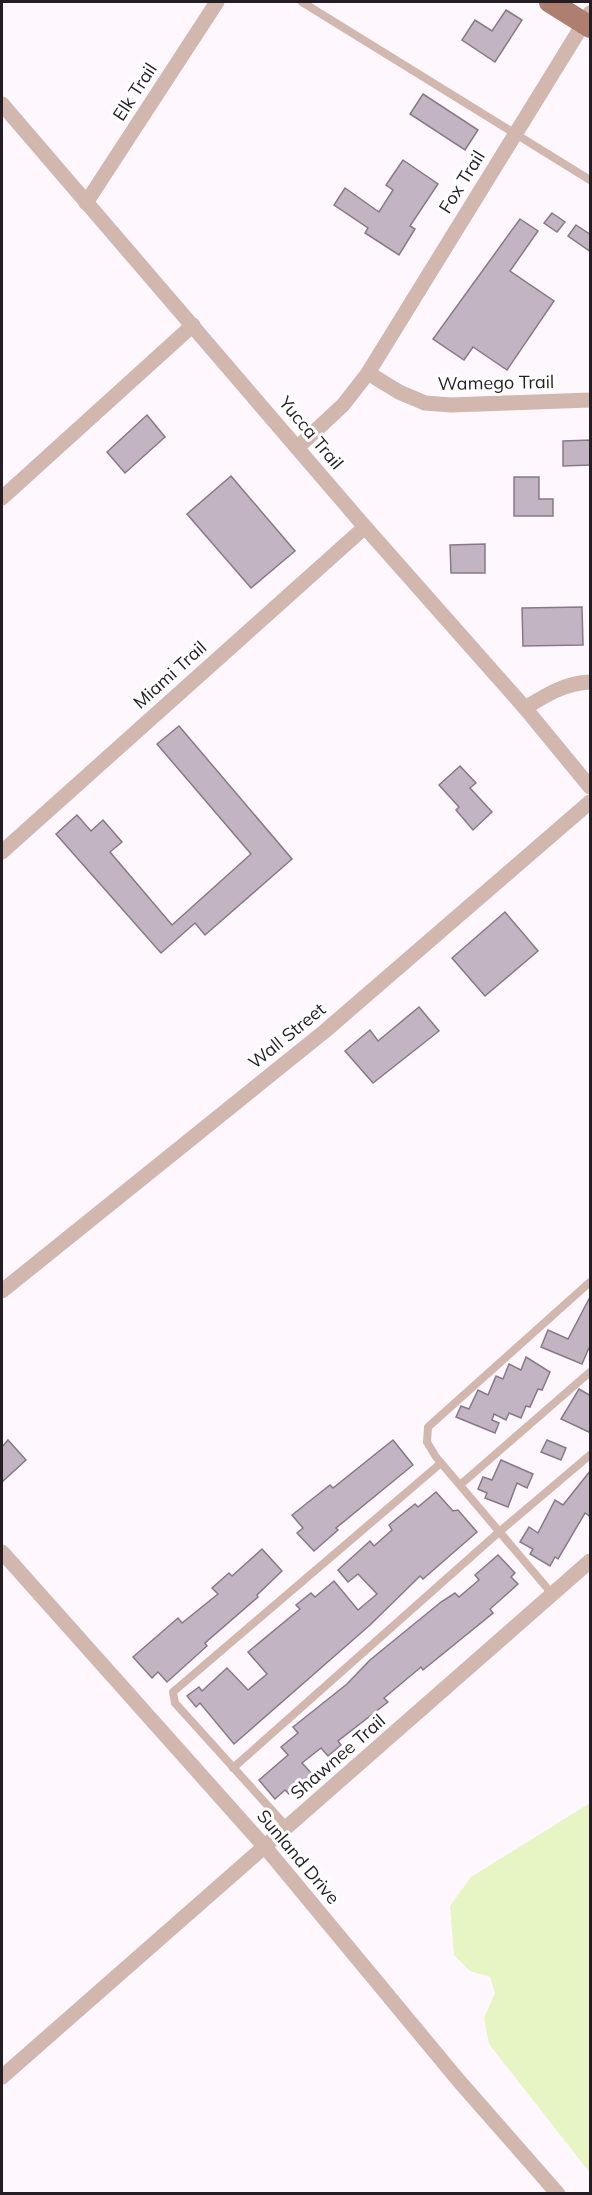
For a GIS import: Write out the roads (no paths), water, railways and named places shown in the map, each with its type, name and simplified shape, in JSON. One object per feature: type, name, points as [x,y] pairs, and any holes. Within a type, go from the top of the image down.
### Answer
[{"type":"main road","points":[[550,2],[588,21]]},
{"type":"street","name":"Elk Trail","points":[[86,203],[217,2]]},
{"type":"street","name":"Fox Trail","points":[[368,373],[515,134],[588,21]]},
{"type":"street","name":"Yucca Trail","points":[[2,104],[591,787]]},
{"type":"street","points":[[2,498],[193,325]]},
{"type":"street","name":"Wamego Trail","points":[[368,373],[399,392],[425,403],[451,405],[591,400]]},
{"type":"street","points":[[298,447],[344,405],[368,373]]},
{"type":"street","name":"Miami Trail","points":[[2,852],[365,527]]},
{"type":"street","points":[[525,708],[552,692],[576,683],[591,682]]},
{"type":"street","name":"Wall Street","points":[[2,1291],[325,1031],[591,802]]},
{"type":"street","name":"Sunland Drive","points":[[2,1552],[265,1847],[459,2081],[558,2193]]},
{"type":"street","name":"Shawnee Trail","points":[[2,2077],[591,1561]]},
{"type":"lane","points":[[302,2],[591,180]]},
{"type":"lane","points":[[552,1595],[441,1463],[427,1442],[428,1427],[591,1282]]},
{"type":"lane","points":[[460,1485],[591,1372]]},
{"type":"lane","points":[[233,1768],[499,1532],[591,1455]]},
{"type":"lane","points":[[287,1827],[175,1703],[173,1692],[441,1463]]}]
